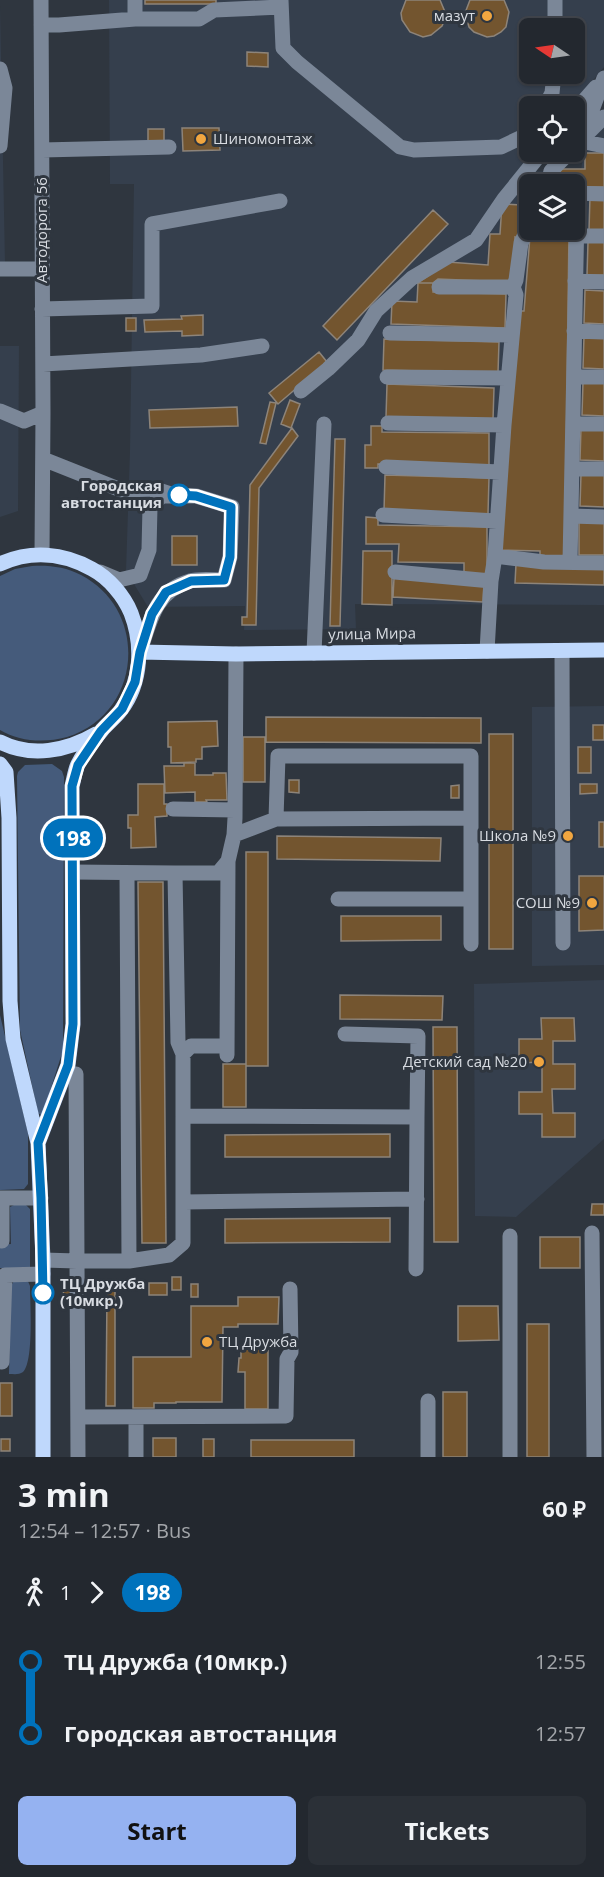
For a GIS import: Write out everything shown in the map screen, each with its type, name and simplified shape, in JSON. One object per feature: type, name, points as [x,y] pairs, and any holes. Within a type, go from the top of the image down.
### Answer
[{"type":"main road","points":[[0,564],[13,558],[42,554],[69,558],[95,570],[113,585],[127,605],[136,628],[140,652],[135,682],[122,709],[101,731],[78,765],[72,786],[73,1024],[68,1065],[38,1143]]},
{"type":"main road","name":"улица Мира","points":[[140,652],[236,654],[604,650]]},
{"type":"main road","points":[[0,742],[7,746],[31,751],[56,751],[80,744],[101,731]]},
{"type":"main road","points":[[0,764],[6,772],[4,903],[13,1039],[38,1143],[43,1267],[43,1457]]},
{"type":"street","name":"Автодорога 56","points":[[41,0],[43,459]]},
{"type":"street","points":[[135,0],[135,19]]},
{"type":"street","points":[[555,0],[555,18]]},
{"type":"street","points":[[41,25],[59,26],[135,19],[199,19],[214,10],[281,4],[283,48],[400,147],[414,150],[501,147],[519,138]]},
{"type":"street","points":[[0,69],[5,88],[0,138]]},
{"type":"street","points":[[585,99],[603,79]]},
{"type":"street","points":[[585,123],[603,79]]},
{"type":"street","points":[[585,136],[604,117]]},
{"type":"street","points":[[585,145],[604,146]]},
{"type":"street","points":[[42,150],[169,147]]},
{"type":"street","points":[[301,391],[358,340],[376,311],[412,278],[476,240],[504,199],[534,162]]},
{"type":"street","points":[[550,174],[560,162]]},
{"type":"street","points":[[585,193],[604,194]]},
{"type":"street","points":[[42,309],[152,306],[152,224],[280,201]]},
{"type":"street","points":[[585,236],[604,236]]},
{"type":"street","points":[[487,651],[516,295],[513,287],[522,240]]},
{"type":"street","points":[[570,562],[576,240]]},
{"type":"street","points":[[0,269],[42,269]]},
{"type":"street","points":[[575,281],[604,282]]},
{"type":"street","points":[[440,287],[513,287]]},
{"type":"street","points":[[574,332],[604,332]]},
{"type":"street","points":[[390,333],[512,335]]},
{"type":"street","points":[[43,364],[201,355],[262,346]]},
{"type":"street","points":[[387,377],[508,378]]},
{"type":"street","points":[[574,377],[604,377]]},
{"type":"street","points":[[0,411],[24,421],[43,413]]},
{"type":"street","points":[[388,423],[504,425]]},
{"type":"street","points":[[573,423],[604,424]]},
{"type":"street","points":[[314,653],[324,424]]},
{"type":"street","points":[[42,554],[43,459],[121,490],[156,489],[178,495]]},
{"type":"street","points":[[386,467],[500,472]]},
{"type":"street","points":[[572,469],[604,469]]},
{"type":"street","points":[[95,570],[119,580],[140,575],[148,550],[150,507],[162,495],[196,496],[231,507],[230,557],[224,580],[191,581],[166,592],[152,614],[140,652]]},
{"type":"street","points":[[384,515],[497,521]]},
{"type":"street","points":[[571,516],[604,517]]},
{"type":"street","points":[[495,556],[544,562],[604,563]]},
{"type":"street","points":[[396,572],[491,581]]},
{"type":"street","points":[[562,651],[563,943]]},
{"type":"street","points":[[183,1054],[191,1046],[227,1051],[228,861],[234,835],[236,810],[236,654]]},
{"type":"street","points":[[276,819],[278,756],[471,756],[471,944]]},
{"type":"street","points":[[173,809],[236,810]]},
{"type":"street","points":[[234,835],[276,819],[471,818]]},
{"type":"street","points":[[73,873],[218,873],[228,861]]},
{"type":"street","points":[[127,873],[129,1261]]},
{"type":"street","points":[[2,1362],[2,1275],[77,1261],[129,1261],[169,1255],[183,1243],[183,1054],[178,1042],[175,873]]},
{"type":"street","points":[[338,898],[471,899]]},
{"type":"street","points":[[345,1034],[418,1036],[416,1269]]},
{"type":"street","points":[[76,1074],[78,1457]]},
{"type":"street","points":[[183,1116],[417,1117]]},
{"type":"street","points":[[2,1241],[1,1198],[41,1198]]},
{"type":"street","points":[[184,1202],[417,1198]]},
{"type":"street","points":[[592,1233],[594,1457]]},
{"type":"street","points":[[510,1236],[510,1457]]},
{"type":"street","points":[[78,1418],[286,1416],[287,1359],[291,1352],[290,1289]]},
{"type":"street","points":[[428,1401],[428,1457]]},
{"type":"street","points":[[136,1417],[136,1457]]},
{"type":"shaded area","points":[[109,0],[604,0],[604,67],[580,96],[519,96],[519,162],[527,162],[519,171],[581,172],[582,162],[585,162],[585,146],[604,126],[604,605],[355,604],[356,629],[244,630],[245,606],[148,607],[126,571],[134,184],[110,184]]},
{"type":"shaded area","points":[[0,6],[5,263],[0,263]]},
{"type":"shaded area","points":[[0,346],[19,346],[18,511],[0,517]]},
{"type":"shaded area","points":[[51,566],[69,570],[81,575],[103,591],[118,612],[127,636],[128,661],[123,685],[111,707],[92,725],[67,737],[50,740],[24,739],[0,730],[0,576],[15,569]]},
{"type":"shaded area","name":"Школа №9","points":[[604,706],[604,965],[532,966],[532,707]]},
{"type":"shaded area","points":[[52,764],[62,771],[64,777],[63,1050],[41,1115],[38,1113],[20,1030],[17,776],[25,765]]},
{"type":"shaded area","name":"Детский сад №20","points":[[604,980],[604,1139],[516,1217],[475,1216],[474,984]]},
{"type":"shaded area","points":[[0,1015],[28,1133],[28,1184],[24,1189],[0,1190]]},
{"type":"shaded area","points":[[25,1204],[30,1209],[30,1268],[0,1268],[0,1245],[11,1244],[10,1207]]},
{"type":"shaded area","points":[[15,1279],[27,1279],[30,1286],[30,1345],[29,1357],[23,1372],[9,1374],[11,1286]]},
{"type":"building","points":[[145,0],[216,0],[216,4],[145,4]]},
{"type":"building","name":"мазут","points":[[406,0],[440,0],[445,12],[442,26],[431,35],[423,37],[410,32],[402,20],[401,13]]},
{"type":"building","name":"мазут","points":[[470,0],[504,0],[509,12],[506,27],[494,36],[487,37],[474,32],[469,27],[465,13]]},
{"type":"building","points":[[247,52],[268,53],[268,67],[247,66]]},
{"type":"building","name":"Шиномонтаж","points":[[182,128],[219,128],[220,150],[183,151]]},
{"type":"building","points":[[148,129],[164,129],[164,143],[148,142]]},
{"type":"building","points":[[585,153],[604,153],[604,187],[585,187],[585,174],[560,174],[560,169],[585,169]]},
{"type":"building","points":[[590,197],[604,197],[604,230],[589,230]]},
{"type":"building","points":[[502,204],[519,205],[519,238],[515,237],[511,282],[438,279],[433,283],[418,283],[448,262],[488,265],[490,234],[500,234]]},
{"type":"building","points":[[433,210],[448,224],[337,340],[323,326]]},
{"type":"building","points":[[530,240],[569,240],[565,557],[540,557],[540,551],[501,550],[518,311],[524,311]]},
{"type":"building","points":[[588,242],[604,242],[604,275],[587,275]]},
{"type":"building","points":[[418,283],[433,283],[433,292],[506,294],[505,328],[391,324],[392,301],[417,302]]},
{"type":"building","points":[[585,290],[604,291],[604,324],[584,323]]},
{"type":"building","points":[[203,315],[203,335],[182,336],[182,331],[145,332],[144,320],[182,319],[181,316]]},
{"type":"building","points":[[126,318],[136,318],[136,331],[126,331]]},
{"type":"building","points":[[584,336],[604,336],[604,369],[583,368]]},
{"type":"building","points":[[384,339],[499,342],[498,373],[383,370]]},
{"type":"building","points":[[319,352],[327,362],[278,404],[269,393]]},
{"type":"building","points":[[583,382],[604,383],[604,416],[582,415]]},
{"type":"building","points":[[387,384],[494,388],[493,420],[386,417]]},
{"type":"building","points":[[290,400],[300,404],[291,428],[281,424]]},
{"type":"building","points":[[270,402],[276,403],[266,444],[260,443]]},
{"type":"building","points":[[237,407],[238,426],[150,428],[149,410]]},
{"type":"building","points":[[371,426],[382,426],[382,432],[489,433],[489,465],[378,464],[378,468],[365,468],[365,445],[371,445]]},
{"type":"building","points":[[292,428],[298,436],[259,488],[256,625],[242,625],[242,617],[247,617],[250,485]]},
{"type":"building","points":[[581,428],[604,428],[604,461],[580,460]]},
{"type":"building","points":[[335,439],[345,439],[340,626],[330,626]]},
{"type":"building","points":[[581,474],[604,474],[604,507],[580,506]]},
{"type":"building","points":[[385,475],[489,478],[488,514],[384,511]]},
{"type":"building","points":[[366,517],[378,518],[378,525],[487,527],[487,577],[464,576],[464,563],[398,562],[399,544],[366,544]]},
{"type":"building","points":[[579,522],[604,523],[604,555],[579,555]]},
{"type":"building","points":[[172,536],[197,536],[197,565],[172,565]]},
{"type":"building","points":[[363,551],[392,551],[392,605],[362,604]]},
{"type":"building","points":[[516,564],[604,567],[604,585],[515,583]]},
{"type":"building","points":[[394,578],[484,583],[483,602],[393,597]]},
{"type":"building","points":[[266,717],[481,718],[481,743],[266,742]]},
{"type":"building","points":[[217,721],[218,746],[202,747],[202,759],[196,759],[196,762],[171,763],[171,747],[168,747],[168,722]]},
{"type":"building","points":[[593,725],[604,725],[604,740],[593,740]]},
{"type":"building","points":[[489,734],[513,734],[513,949],[489,949]]},
{"type":"building","points":[[243,737],[265,737],[265,782],[243,782]]},
{"type":"building","points":[[578,747],[591,747],[591,773],[578,773]]},
{"type":"building","points":[[184,763],[195,763],[195,775],[226,773],[227,800],[195,802],[195,792],[165,793],[164,766],[184,766]]},
{"type":"building","points":[[289,780],[299,780],[299,793],[289,792]]},
{"type":"building","points":[[138,784],[164,784],[164,804],[167,804],[167,816],[155,817],[156,847],[131,848],[131,828],[128,828],[128,815],[138,815]]},
{"type":"building","points":[[580,784],[597,784],[597,793],[580,794]]},
{"type":"building","points":[[459,785],[459,798],[451,798],[451,786]]},
{"type":"building","points":[[599,822],[604,822],[604,847],[599,847]]},
{"type":"building","points":[[277,836],[441,838],[440,861],[277,859]]},
{"type":"building","points":[[246,852],[268,852],[268,1066],[246,1066]]},
{"type":"building","name":"СОШ №9","points":[[579,876],[604,876],[604,930],[579,931]]},
{"type":"building","points":[[138,882],[163,882],[166,1243],[142,1243]]},
{"type":"building","points":[[341,916],[441,916],[441,940],[341,941]]},
{"type":"building","points":[[340,995],[443,996],[442,1020],[340,1019]]},
{"type":"building","points":[[541,1018],[574,1018],[575,1041],[553,1041],[553,1064],[575,1064],[575,1089],[552,1089],[553,1113],[575,1113],[575,1137],[542,1137],[542,1114],[519,1114],[519,1092],[542,1092],[542,1062],[519,1063],[519,1039],[542,1039]]},
{"type":"building","points":[[433,1027],[457,1027],[458,1242],[434,1242]]},
{"type":"building","points":[[223,1064],[246,1064],[246,1107],[223,1107]]},
{"type":"building","points":[[390,1134],[390,1157],[225,1157],[225,1135]]},
{"type":"building","points":[[592,1204],[604,1204],[604,1215],[591,1215]]},
{"type":"building","points":[[390,1218],[390,1242],[225,1243],[225,1219]]},
{"type":"building","points":[[540,1237],[580,1237],[580,1268],[540,1268]]},
{"type":"building","points":[[172,1277],[181,1277],[181,1290],[172,1290]]},
{"type":"building","points":[[64,1282],[71,1282],[71,1301],[63,1301]]},
{"type":"building","points":[[149,1283],[167,1283],[167,1295],[149,1295]]},
{"type":"building","points":[[191,1284],[198,1284],[198,1297],[191,1297]]},
{"type":"building","points":[[107,1291],[115,1291],[115,1406],[106,1406]]},
{"type":"building","name":"ТЦ Дружба","points":[[238,1297],[279,1297],[278,1324],[238,1324],[238,1327],[223,1327],[222,1402],[154,1403],[154,1408],[133,1408],[133,1357],[191,1357],[191,1306],[238,1306]]},
{"type":"building","points":[[458,1306],[498,1306],[499,1340],[458,1341]]},
{"type":"building","points":[[527,1324],[549,1324],[549,1457],[527,1457]]},
{"type":"building","points":[[241,1348],[268,1348],[268,1409],[245,1409],[245,1372],[238,1372]]},
{"type":"building","points":[[0,1383],[12,1383],[12,1416],[0,1416]]},
{"type":"building","points":[[443,1392],[467,1392],[467,1457],[443,1457]]},
{"type":"building","points":[[153,1438],[176,1438],[176,1457],[153,1457]]},
{"type":"building","points":[[1,1439],[10,1439],[10,1451],[1,1451]]},
{"type":"building","points":[[203,1439],[214,1439],[214,1457],[203,1457]]},
{"type":"building","points":[[251,1440],[354,1440],[354,1457],[251,1457]]},
{"type":"bus line","name":"198","points":[[43,1293],[38,1143],[68,1065],[73,1024],[72,786],[78,765],[101,731],[122,709],[135,682],[140,652],[152,614],[166,592],[191,581],[224,580],[230,557],[231,507],[196,496],[179,495]]},
{"type":"place","name":"мазут","points":[[487,16]]},
{"type":"place","name":"Шиномонтаж","points":[[201,139]]},
{"type":"place","name":"Городская автостанция","points":[[179,495]]},
{"type":"place","name":"Школа №9","points":[[568,836]]},
{"type":"place","name":"СОШ №9","points":[[592,903]]},
{"type":"place","name":"Детский сад №20","points":[[539,1062]]},
{"type":"place","name":"ТЦ Дружба (10мкр.)","points":[[43,1293]]},
{"type":"place","name":"ТЦ Дружба","points":[[207,1342]]}]
